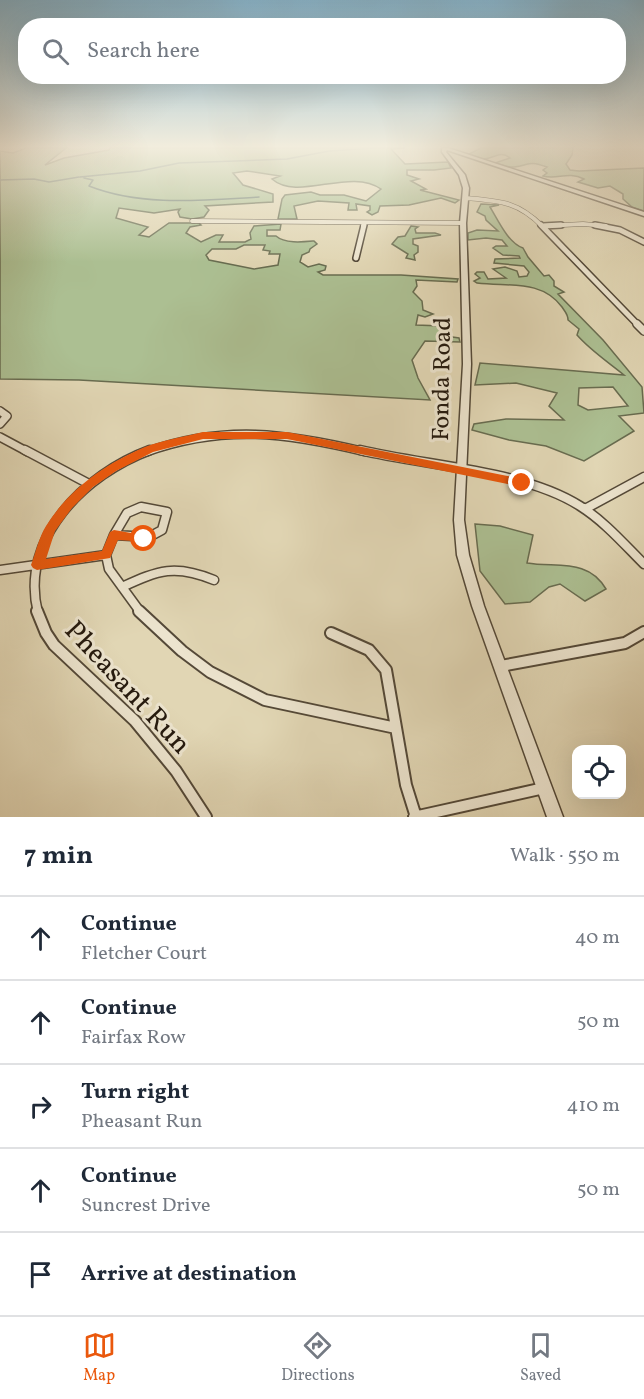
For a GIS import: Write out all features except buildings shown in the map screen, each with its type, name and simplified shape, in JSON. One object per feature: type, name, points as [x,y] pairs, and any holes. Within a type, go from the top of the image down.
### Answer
[{"type":"street","name":"Fonda Road","points":[[465,186],[463,223],[468,364],[459,520],[463,555],[478,606],[555,817]]},
{"type":"street","points":[[560,186],[644,214]]},
{"type":"street","points":[[465,198],[488,200],[516,206],[527,211],[644,332]]},
{"type":"street","points":[[192,221],[463,223]]},
{"type":"street","points":[[356,258],[364,223]]},
{"type":"street","points":[[543,226],[603,225],[625,231],[644,242]]},
{"type":"street","points":[[0,411],[7,416],[0,424]]},
{"type":"street","name":"Pheasant Run","points":[[206,817],[176,771],[135,721],[54,645],[43,631],[34,597],[37,565],[50,530],[68,505],[89,484],[112,468],[150,449],[184,439],[222,434],[287,435],[540,488],[567,498],[585,509],[644,564]]},
{"type":"street","points":[[0,437],[89,484]]},
{"type":"street","points":[[585,509],[644,477]]},
{"type":"street","points":[[114,535],[144,539],[155,536],[162,529],[167,512],[132,508],[126,513],[114,535],[106,555],[109,568],[138,610],[182,651],[210,672],[247,692],[275,702],[396,728]]},
{"type":"street","points":[[0,570],[106,555]]},
{"type":"street","points":[[122,586],[166,569],[193,571],[214,580]]},
{"type":"street","points":[[501,666],[625,643],[644,632]]},
{"type":"street","points":[[331,633],[369,649],[379,657],[386,670],[406,785],[415,817],[544,788]]},
{"type":"green space","points":[[0,186],[247,186],[273,194],[273,202],[205,206],[209,210],[204,217],[192,219],[180,217],[178,212],[180,209],[154,213],[119,208],[116,218],[148,227],[139,235],[149,237],[169,223],[199,223],[201,225],[190,227],[186,233],[201,242],[216,235],[223,235],[219,242],[245,242],[251,239],[250,233],[254,226],[281,224],[280,230],[267,230],[267,236],[276,236],[289,241],[314,241],[317,244],[302,255],[300,262],[308,267],[319,264],[326,266],[325,270],[318,272],[323,275],[401,275],[458,279],[457,282],[416,280],[417,286],[413,292],[422,301],[423,310],[433,314],[425,317],[418,315],[416,325],[442,326],[438,335],[459,338],[460,342],[425,341],[412,360],[418,378],[430,400],[79,380],[0,379]],"holes":[[[244,245],[265,245],[263,250],[270,251],[269,254],[280,254],[278,265],[254,269],[209,260],[206,255],[212,249],[236,249]]]},
{"type":"green space","points":[[375,186],[421,186],[426,189],[420,190],[459,200],[455,203],[441,198],[409,205],[380,206],[378,212],[372,215],[367,212],[370,206],[356,204],[357,210],[348,210],[349,203],[318,201],[294,206],[297,219],[278,219],[285,195],[311,192],[320,195],[344,195],[366,201],[381,189]]},
{"type":"green space","points":[[610,186],[644,186],[644,211],[632,207],[623,199],[623,194]]},
{"type":"green space","points":[[481,204],[499,205],[490,207],[508,236],[523,248],[544,276],[549,275],[554,281],[554,286],[564,292],[558,294],[603,340],[642,387],[644,413],[619,416],[634,431],[584,461],[546,446],[509,440],[472,430],[474,424],[506,419],[564,420],[549,406],[557,393],[516,383],[475,385],[480,363],[624,375],[593,351],[577,335],[579,329],[568,320],[562,307],[554,298],[534,288],[474,281],[480,278],[475,274],[477,272],[484,272],[488,279],[506,278],[493,269],[505,267],[517,271],[519,277],[527,276],[529,272],[524,266],[494,263],[495,259],[520,258],[503,255],[493,248],[507,246],[502,240],[486,238],[468,240],[468,233],[477,230],[498,231],[486,220],[485,216],[477,212]],"holes":[[[613,387],[628,406],[588,410],[578,405],[579,388]]]},
{"type":"green space","points":[[411,226],[418,227],[415,229],[416,233],[441,235],[413,239],[413,244],[418,246],[418,252],[414,255],[415,260],[406,258],[408,254],[392,244],[398,237],[405,236]]},
{"type":"green space","points":[[475,524],[500,526],[533,535],[527,563],[581,568],[599,579],[606,589],[585,601],[560,584],[549,587],[530,602],[505,604],[480,571]]},
{"type":"waterway","points":[[89,186],[109,193],[152,200],[259,197]]},
{"type":"route","points":[[144,539],[114,535],[106,555],[37,565],[50,530],[61,513],[89,484],[112,468],[150,449],[203,435],[287,435],[399,460],[522,483]]}]
